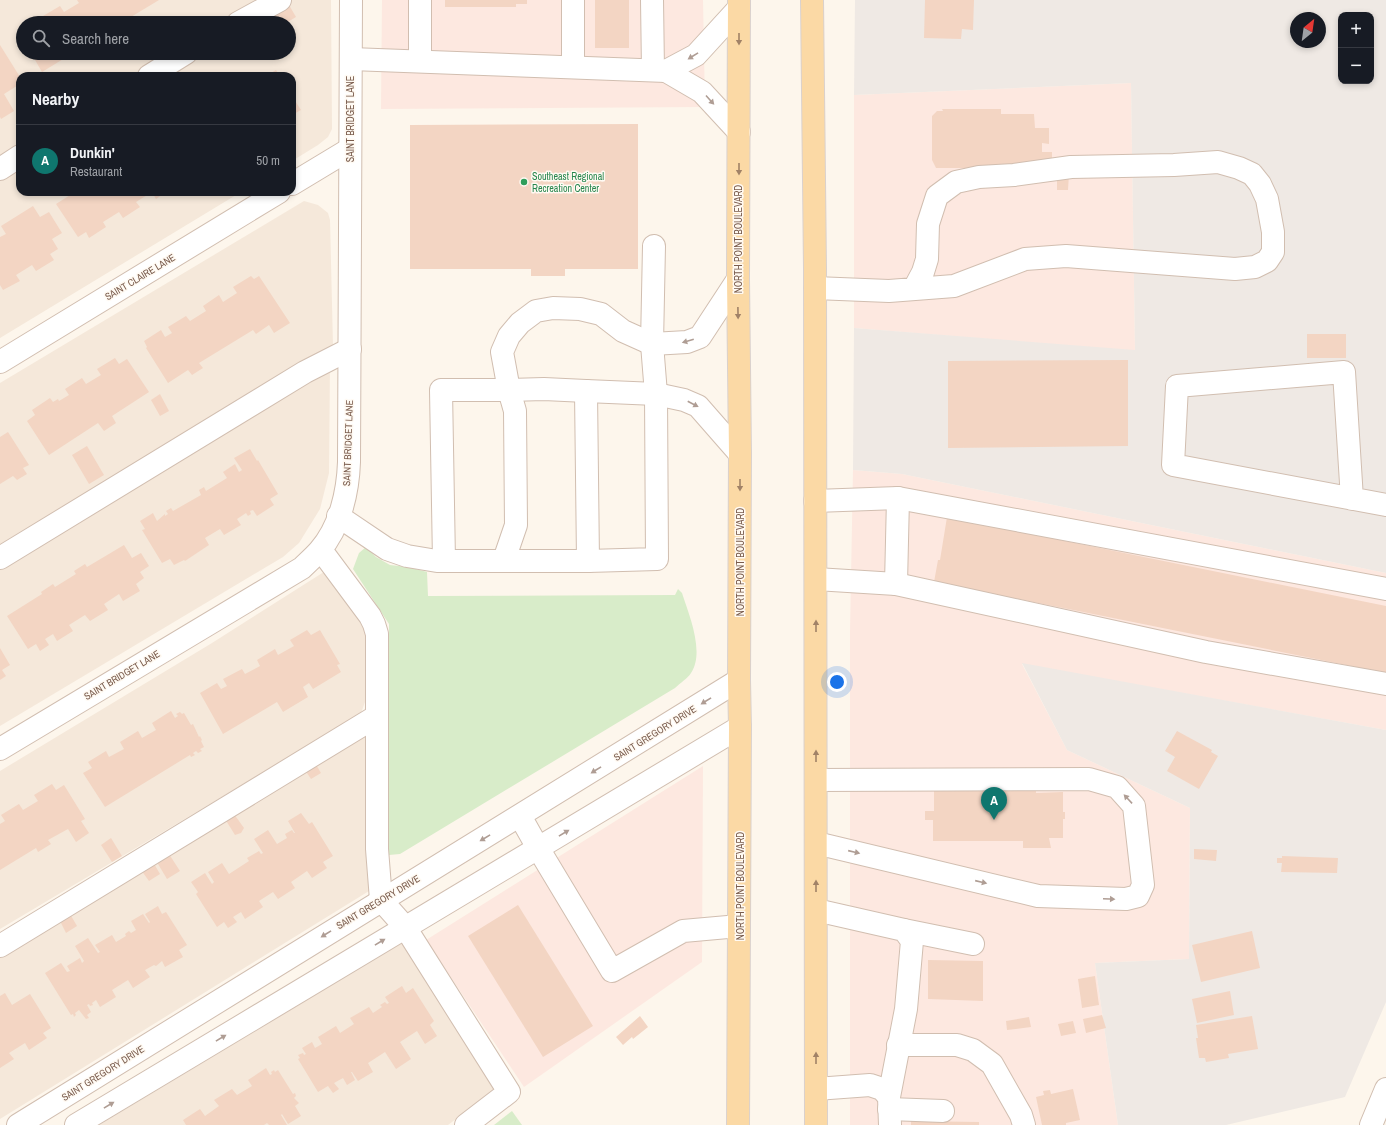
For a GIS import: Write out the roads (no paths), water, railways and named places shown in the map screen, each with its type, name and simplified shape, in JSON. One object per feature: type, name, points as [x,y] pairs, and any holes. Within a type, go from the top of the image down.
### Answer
[{"type":"main road","points":[[812,0],[816,501],[816,1125]]},
{"type":"main road","name":"NORTH POINT BOULEVARD","points":[[738,1125],[740,926],[740,454],[738,280],[739,4]]},
{"type":"street","points":[[251,16],[280,0]]},
{"type":"street","name":"SAINT BRIDGET LANE","points":[[0,748],[302,568],[321,550],[332,531],[346,493],[348,477],[351,0]]},
{"type":"street","points":[[420,0],[420,61]]},
{"type":"street","points":[[573,0],[573,67]]},
{"type":"street","points":[[652,0],[660,70]]},
{"type":"street","points":[[351,59],[660,70],[696,55],[739,4]]},
{"type":"street","points":[[155,72],[175,60]]},
{"type":"street","points":[[660,70],[702,92],[739,132]]},
{"type":"street","points":[[296,182],[350,149]]},
{"type":"street","points":[[0,169],[16,159]]},
{"type":"street","points":[[815,288],[889,291],[954,286],[1025,259],[1044,257],[1066,256],[1235,269],[1255,266],[1268,261],[1273,252],[1273,232],[1267,199],[1260,184],[1252,174],[1239,168],[1218,162],[1174,165],[1071,167],[1014,175],[979,177],[956,182],[937,196],[928,224],[927,259],[923,272],[914,289]]},
{"type":"street","name":"SAINT CLAIRE LANE","points":[[0,362],[272,196]]},
{"type":"street","points":[[338,516],[387,549],[407,556],[444,561],[588,561],[657,559],[656,394],[652,344],[654,246]]},
{"type":"street","points":[[504,560],[516,525],[515,411],[509,390],[502,352],[509,336],[520,323],[536,311],[553,308],[580,309],[601,314],[623,331],[652,344],[687,342],[700,337],[738,280]]},
{"type":"street","points":[[0,558],[305,372],[350,349]]},
{"type":"street","points":[[1352,499],[1344,372],[1177,386],[1173,465],[1352,499],[1386,505]]},
{"type":"street","points":[[444,561],[441,390],[544,389],[656,394],[684,400],[698,406],[740,454]]},
{"type":"street","points":[[586,391],[588,561]]},
{"type":"street","points":[[896,584],[898,498]]},
{"type":"street","points":[[816,501],[898,498],[1386,589]]},
{"type":"street","points":[[321,550],[374,624],[377,634],[377,849],[381,900],[405,927],[509,1092],[466,1125]]},
{"type":"street","points":[[816,579],[896,584],[1206,652],[1386,684]]},
{"type":"street","name":"SAINT GREGORY DRIVE","points":[[18,1125],[739,680]]},
{"type":"street","points":[[0,946],[377,716]]},
{"type":"street","points":[[76,1125],[740,727]]},
{"type":"street","points":[[816,780],[1089,779],[1117,787],[1134,806],[1143,885],[1138,896],[1126,899],[1038,896],[816,843]]},
{"type":"street","points":[[520,816],[612,971],[683,931],[740,926]]},
{"type":"street","points":[[816,910],[973,944]]},
{"type":"street","points":[[889,1110],[898,1045],[906,1009],[911,954],[912,941],[904,930]]},
{"type":"street","points":[[898,1045],[957,1045],[974,1050],[992,1064],[1021,1115],[1024,1125]]},
{"type":"street","points":[[816,1089],[870,1084],[882,1089],[889,1110]]},
{"type":"street","points":[[1371,1125],[1386,1089]]},
{"type":"street","points":[[889,1110],[943,1111]]},
{"type":"place","name":"Southeast Regional Recreation Center","points":[[524,182]]},
{"type":"place","name":"Dunkin'","points":[[994,820]]}]
